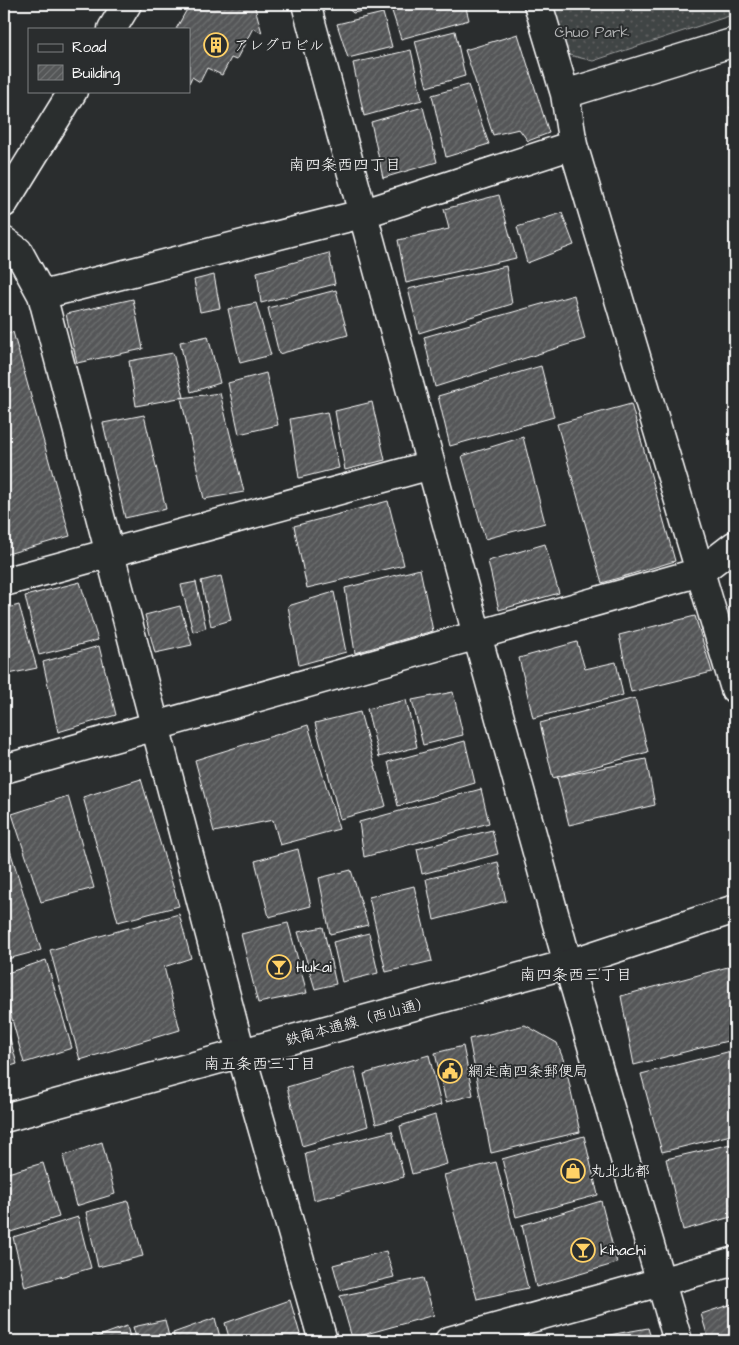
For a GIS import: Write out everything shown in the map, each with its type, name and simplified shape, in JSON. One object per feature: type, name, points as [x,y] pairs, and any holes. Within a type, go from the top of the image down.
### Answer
[{"type":"street","points":[[113,28],[127,4]]},
{"type":"street","points":[[306,4],[568,964],[678,1341]]},
{"type":"street","points":[[538,4],[565,94],[573,145],[735,689]]},
{"type":"street","points":[[565,94],[735,42]]},
{"type":"street","points":[[4,203],[72,92]]},
{"type":"street","points":[[42,294],[362,214],[573,145]]},
{"type":"street","points":[[4,241],[18,251],[42,294],[241,1053],[323,1341]]},
{"type":"street","points":[[4,582],[431,465]]},
{"type":"street","points":[[4,769],[700,572],[735,545]]},
{"type":"street","name":"鉄南本通線（西山通）","points":[[4,1118],[568,964],[735,908]]},
{"type":"street","points":[[448,1341],[735,1261]]},
{"type":"green space","name":"Chuo Park","points":[[548,4],[735,4],[735,14],[593,61],[565,54]]},
{"type":"building","name":"アレグロビル","points":[[190,4],[254,4],[262,33],[253,28],[236,60],[231,58],[222,75],[207,68],[200,82],[192,77],[190,81],[190,28],[177,28]]},
{"type":"building","points":[[343,4],[465,4],[469,20],[401,39],[390,5],[353,13]]},
{"type":"building","points":[[383,13],[392,47],[348,58],[337,24]]},
{"type":"building","points":[[455,31],[465,76],[427,87],[415,41]]},
{"type":"building","points":[[518,34],[549,133],[528,141],[519,129],[493,135],[465,50]]},
{"type":"building","points":[[411,50],[422,100],[364,116],[353,63]]},
{"type":"building","points":[[468,85],[489,144],[446,157],[432,95]]},
{"type":"building","points":[[735,104],[735,120],[730,107]]},
{"type":"building","points":[[423,107],[437,162],[383,178],[371,122]]},
{"type":"building","points":[[499,195],[516,258],[406,283],[398,240],[449,229],[444,209]]},
{"type":"building","points":[[562,213],[574,245],[527,263],[517,227]]},
{"type":"building","points":[[329,253],[335,284],[261,303],[257,272]]},
{"type":"building","points":[[506,266],[512,304],[419,333],[408,289]]},
{"type":"building","points":[[214,275],[220,308],[200,312],[194,280]]},
{"type":"building","points":[[336,290],[348,335],[279,354],[268,308]]},
{"type":"building","points":[[574,295],[585,339],[435,387],[424,337]]},
{"type":"building","points":[[133,299],[143,349],[77,363],[66,314]]},
{"type":"building","points":[[256,303],[271,355],[240,363],[228,309]]},
{"type":"building","points":[[13,332],[70,536],[4,555],[4,335]]},
{"type":"building","points":[[208,336],[220,383],[191,392],[180,342]]},
{"type":"building","points":[[173,353],[184,397],[136,406],[129,361]]},
{"type":"building","points":[[541,366],[554,417],[450,446],[438,396]]},
{"type":"building","points":[[266,373],[278,425],[239,434],[228,383]]},
{"type":"building","points":[[220,393],[244,492],[204,499],[181,398]]},
{"type":"building","points":[[372,402],[385,460],[345,470],[335,411]]},
{"type":"building","points":[[631,404],[675,561],[602,583],[557,424]]},
{"type":"building","points":[[327,412],[339,468],[299,478],[290,419]]},
{"type":"building","points":[[144,415],[166,509],[125,518],[103,423]]},
{"type":"building","points":[[523,437],[545,523],[485,539],[462,456]]},
{"type":"building","points":[[388,501],[404,565],[307,588],[294,526]]},
{"type":"building","points":[[545,544],[559,593],[499,610],[488,561]]},
{"type":"building","points":[[420,569],[433,631],[355,653],[345,588]]},
{"type":"building","points":[[221,576],[231,620],[211,626],[201,581]]},
{"type":"building","points":[[80,582],[98,640],[39,655],[25,596]]},
{"type":"building","points":[[196,582],[206,628],[193,632],[181,585]]},
{"type":"building","points":[[334,592],[346,652],[299,665],[288,606]]},
{"type":"building","points":[[19,605],[37,668],[4,675],[4,609]]},
{"type":"building","points":[[180,606],[192,645],[155,653],[145,615]]},
{"type":"building","points":[[695,616],[712,672],[631,692],[619,635]]},
{"type":"building","points":[[577,642],[585,669],[616,662],[623,695],[533,718],[519,658]]},
{"type":"building","points":[[99,646],[116,715],[58,732],[43,662]]},
{"type":"building","points":[[453,692],[463,735],[423,745],[412,700]]},
{"type":"building","points":[[635,698],[648,752],[553,778],[540,723]]},
{"type":"building","points":[[406,700],[417,747],[379,757],[367,709]]},
{"type":"building","points":[[360,712],[386,806],[340,819],[315,723]]},
{"type":"building","points":[[308,725],[339,829],[280,845],[273,820],[214,832],[195,760]]},
{"type":"building","points":[[465,741],[475,783],[398,806],[388,762]]},
{"type":"building","points":[[646,759],[655,805],[569,825],[557,777]]},
{"type":"building","points":[[141,779],[179,906],[118,922],[83,797]]},
{"type":"building","points":[[481,789],[489,823],[364,857],[359,822]]},
{"type":"building","points":[[68,796],[94,888],[41,902],[12,814]]},
{"type":"building","points":[[492,830],[498,854],[422,874],[417,849]]},
{"type":"building","points":[[4,831],[41,950],[4,960]]},
{"type":"building","points":[[298,849],[311,906],[269,917],[255,861]]},
{"type":"building","points":[[498,862],[506,901],[434,920],[426,879]]},
{"type":"building","points":[[351,870],[368,925],[330,934],[319,878]]},
{"type":"building","points":[[414,886],[432,961],[386,972],[369,897]]},
{"type":"building","points":[[179,914],[191,958],[164,967],[180,1030],[80,1060],[50,950]]},
{"type":"building","points":[[288,923],[307,993],[258,1003],[241,934]]},
{"type":"building","points":[[323,927],[336,984],[315,989],[298,932]]},
{"type":"building","points":[[369,933],[378,973],[342,982],[333,942]]},
{"type":"building","points":[[46,960],[72,1048],[24,1063],[4,990],[4,974]]},
{"type":"building","points":[[735,965],[735,1039],[634,1065],[621,996]]},
{"type":"building","points":[[525,1025],[557,1043],[565,1064],[580,1132],[491,1153],[469,1039]]},
{"type":"building","points":[[4,1028],[7,1028],[17,1064],[4,1068]]},
{"type":"building","points":[[463,1046],[473,1095],[446,1102],[435,1053]]},
{"type":"building","points":[[735,1050],[735,1134],[662,1152],[641,1074]]},
{"type":"building","points":[[429,1055],[441,1105],[376,1124],[364,1074]]},
{"type":"building","points":[[354,1067],[368,1126],[302,1146],[287,1087]]},
{"type":"building","points":[[435,1115],[447,1164],[412,1174],[400,1126]]},
{"type":"building","points":[[392,1131],[404,1177],[314,1200],[305,1153]]},
{"type":"building","points":[[584,1136],[598,1195],[516,1217],[502,1159]]},
{"type":"building","points":[[102,1142],[115,1194],[76,1206],[63,1156]]},
{"type":"building","points":[[735,1143],[735,1216],[683,1230],[666,1159]]},
{"type":"building","points":[[496,1162],[528,1288],[477,1299],[444,1175]]},
{"type":"building","points":[[43,1163],[59,1217],[4,1234],[4,1174]]},
{"type":"building","points":[[128,1201],[143,1256],[98,1267],[86,1212]]},
{"type":"building","points":[[601,1201],[617,1263],[536,1287],[522,1225]]},
{"type":"building","points":[[78,1217],[91,1268],[25,1287],[13,1237]]},
{"type":"building","points":[[386,1251],[394,1277],[340,1290],[333,1265]]},
{"type":"building","points":[[423,1278],[434,1315],[352,1338],[340,1296]]},
{"type":"building","points":[[290,1300],[302,1341],[230,1341],[225,1323]]},
{"type":"building","points":[[735,1303],[735,1341],[709,1341],[701,1314]]},
{"type":"building","points":[[215,1318],[221,1341],[175,1341],[173,1333]]},
{"type":"building","points":[[165,1320],[170,1341],[137,1341],[133,1327]]},
{"type":"building","points":[[127,1326],[131,1341],[95,1341],[94,1338]]},
{"type":"building","points":[[648,1328],[652,1341],[598,1341],[598,1337]]},
{"type":"place","name":"アレグロビル","points":[[216,45]]},
{"type":"place","name":"Hukai","points":[[279,967]]},
{"type":"place","name":"網走南四条郵便局","points":[[450,1071]]},
{"type":"place","name":"丸北北都","points":[[573,1171]]},
{"type":"place","name":"kihachi","points":[[583,1250]]},
{"type":"district","name":"南四条西四丁目","points":[[345,164]]},
{"type":"district","name":"南四条西三丁目","points":[[576,974]]},
{"type":"district","name":"南五条西三丁目","points":[[260,1063]]}]
